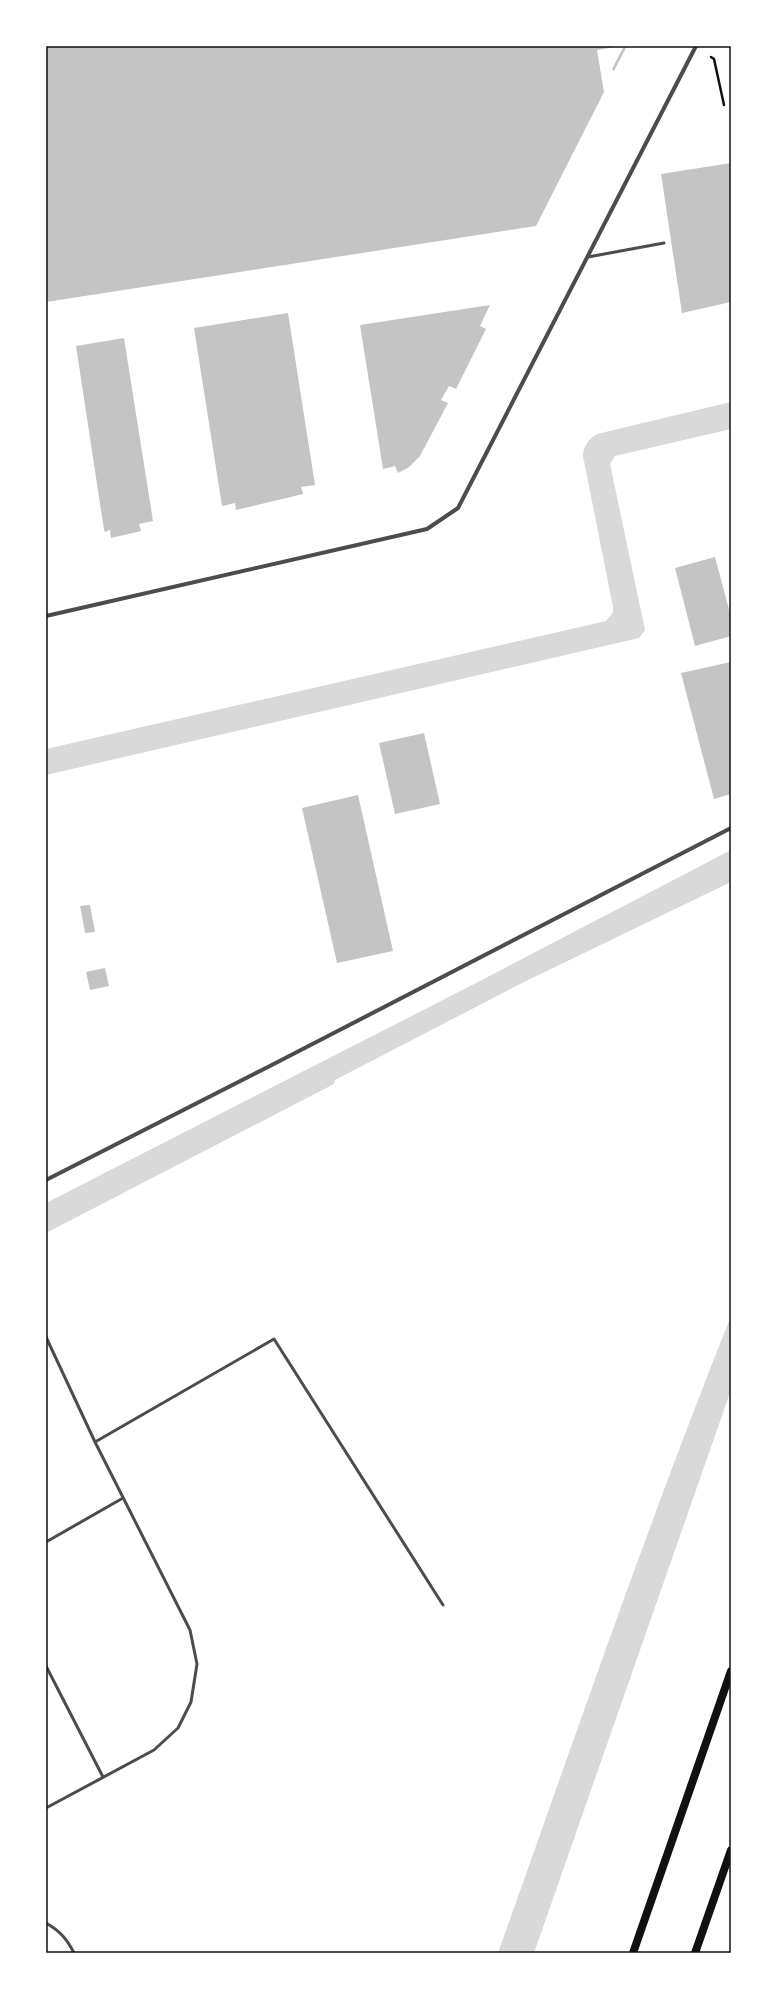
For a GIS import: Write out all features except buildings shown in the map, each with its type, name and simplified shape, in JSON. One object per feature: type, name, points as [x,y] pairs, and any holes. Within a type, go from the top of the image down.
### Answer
[{"type":"main road","points":[[633,1953],[731,1672]]},
{"type":"main road","points":[[695,1953],[731,1850]]},
{"type":"street","points":[[46,616],[426,529],[458,508],[696,46]]},
{"type":"street","points":[[46,1180],[731,828]]},
{"type":"lane","points":[[588,257],[664,243]]},
{"type":"lane","points":[[46,1337],[95,1442],[190,1630],[197,1664],[191,1702],[178,1728],[154,1750],[46,1808]]},
{"type":"lane","points":[[95,1442],[274,1339],[443,1605]]},
{"type":"lane","points":[[46,1542],[123,1498]]},
{"type":"lane","points":[[46,1666],[103,1777]]},
{"type":"lane","points":[[46,1923],[58,1930],[68,1941],[74,1953]]},
{"type":"path","points":[[709,55],[714,59],[724,105]]},
{"type":"shaded area","points":[[731,402],[731,429],[615,456],[610,464],[645,630],[639,638],[46,775],[46,749],[606,621],[613,612],[613,607],[583,456],[585,446],[591,438],[597,434]]},
{"type":"shaded area","points":[[731,850],[731,882],[524,982],[335,1080],[334,1084],[46,1233],[46,1203],[478,982]]},
{"type":"shaded area","points":[[731,1316],[731,1390],[534,1953],[498,1953],[640,1554]]}]
